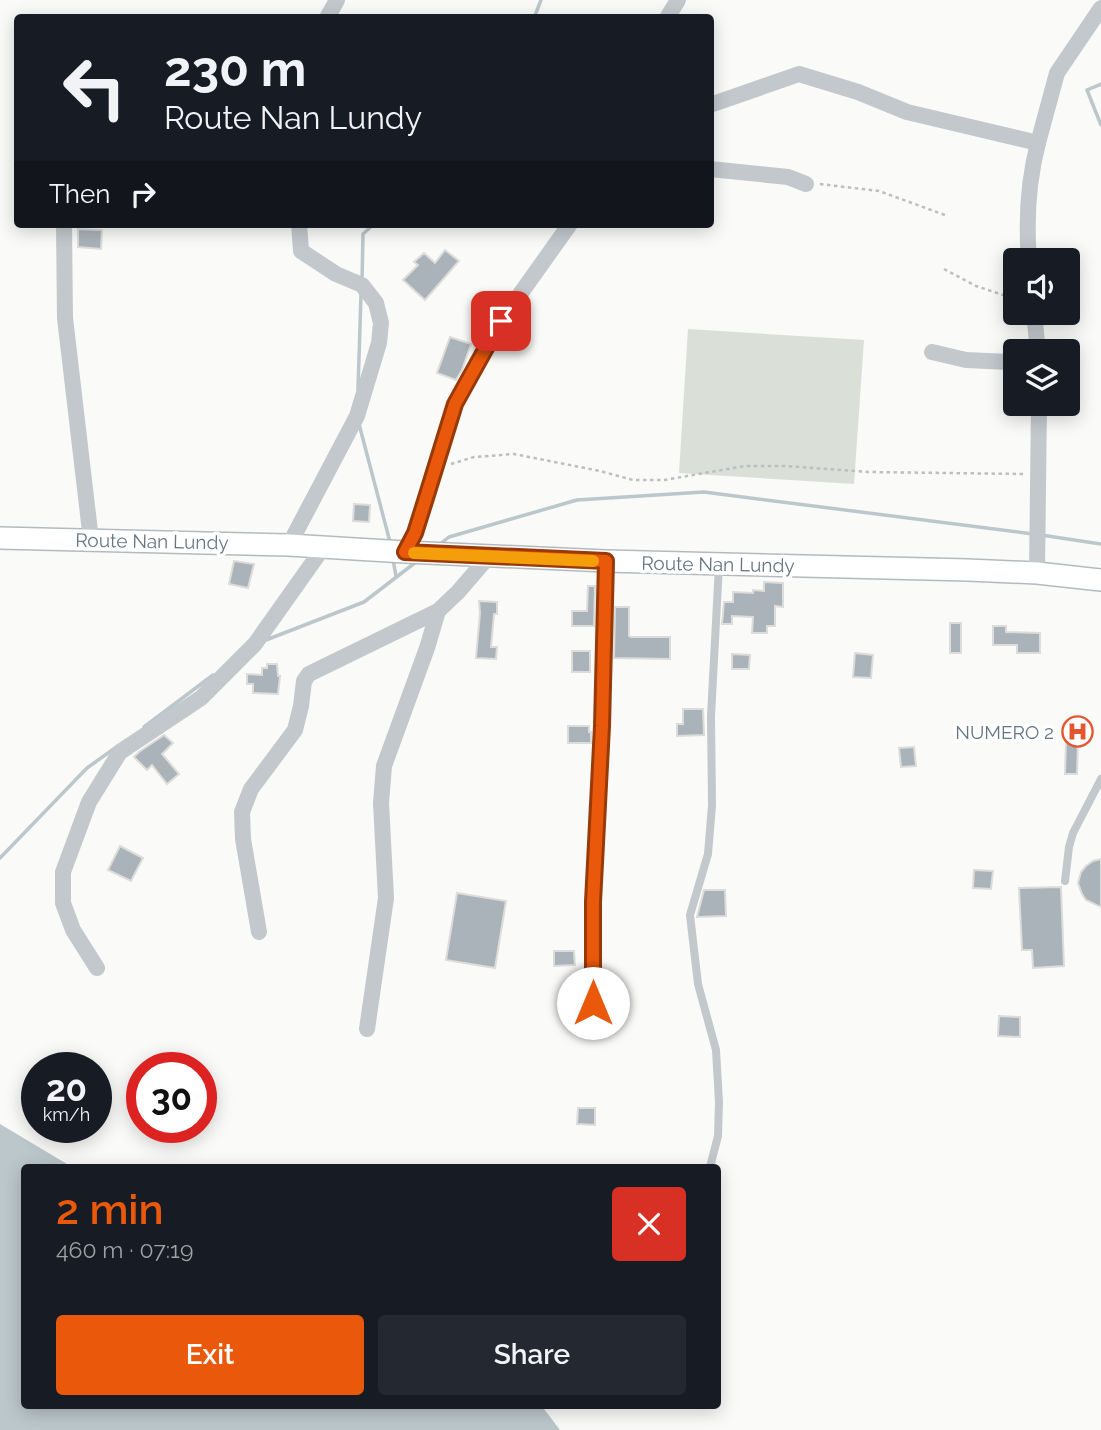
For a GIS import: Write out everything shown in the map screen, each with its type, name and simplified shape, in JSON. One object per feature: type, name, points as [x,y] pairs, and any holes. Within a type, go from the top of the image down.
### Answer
[{"type":"main road","name":"Route Nan Lundy","points":[[0,538],[289,545],[606,561],[1037,573],[1101,580]]},
{"type":"street","points":[[1029,248],[1032,167],[1057,73],[1101,8]]},
{"type":"street","points":[[714,104],[799,75],[858,92],[907,112],[1038,144]]},
{"type":"street","points":[[714,169],[788,177],[806,184]]},
{"type":"street","points":[[64,228],[65,318],[90,540]]},
{"type":"street","points":[[289,545],[357,416],[379,342],[381,323],[376,303],[362,285],[336,274],[300,251],[299,228]]},
{"type":"street","points":[[405,552],[415,533],[455,404],[501,321],[567,228]]},
{"type":"street","points":[[932,352],[966,360],[1003,362]]},
{"type":"street","points":[[1037,573],[1039,416]]},
{"type":"street","points":[[97,968],[73,930],[63,903],[63,872],[89,802],[120,752],[201,698],[255,644],[323,548]]},
{"type":"street","points":[[259,932],[243,839],[242,812],[251,789],[295,730],[304,681],[309,674],[438,611],[489,556]]},
{"type":"street","points":[[593,1003],[593,902],[602,726],[606,561]]},
{"type":"street","points":[[367,1028],[386,898],[381,803],[384,766],[438,611]]},
{"type":"lane","points":[[711,1164],[718,1136],[716,1050],[698,984],[690,915],[708,854],[712,805],[711,716],[719,565]]},
{"type":"lane","points":[[1065,881],[1073,833],[1101,779]]},
{"type":"path","points":[[806,184],[879,191],[945,215]]},
{"type":"path","points":[[944,269],[976,286],[1003,295]]},
{"type":"path","points":[[435,470],[474,457],[514,454],[633,480],[664,480],[746,466],[868,472],[1037,474]]},
{"type":"shaded area","points":[[688,329],[864,340],[854,484],[679,473]]},
{"type":"shaded area","points":[[0,1124],[21,1137],[21,1143],[32,1143],[67,1164],[21,1164],[21,1409],[544,1409],[560,1430],[0,1430]]},
{"type":"building","points":[[78,229],[102,230],[101,249],[78,247]]},
{"type":"building","points":[[445,250],[459,261],[425,300],[403,280],[418,265],[414,262],[424,253],[435,263]]},
{"type":"building","points":[[450,337],[471,344],[456,380],[437,373]]},
{"type":"building","points":[[354,504],[370,505],[369,522],[353,521]]},
{"type":"building","points":[[234,561],[254,564],[248,588],[229,584]]},
{"type":"building","points":[[764,582],[783,583],[783,607],[775,606],[775,626],[767,626],[767,633],[752,633],[753,617],[732,616],[732,624],[722,624],[724,602],[733,602],[733,592],[764,591]]},
{"type":"building","points":[[588,586],[595,586],[594,626],[572,626],[572,611],[587,611]]},
{"type":"building","points":[[479,601],[497,602],[491,647],[497,647],[496,659],[476,658]]},
{"type":"building","points":[[615,607],[629,607],[629,636],[670,637],[670,659],[614,658]]},
{"type":"building","points":[[950,623],[961,623],[961,653],[950,653]]},
{"type":"building","points":[[993,626],[1006,626],[1006,632],[1040,633],[1040,653],[1017,653],[1017,645],[993,645]]},
{"type":"building","points":[[572,651],[590,651],[590,672],[572,672]]},
{"type":"building","points":[[855,653],[873,655],[871,678],[853,677]]},
{"type":"building","points":[[732,654],[750,655],[749,669],[732,669]]},
{"type":"building","points":[[267,664],[277,664],[280,676],[278,694],[253,693],[253,684],[247,684],[247,674],[262,675],[262,668],[267,668]]},
{"type":"building","points":[[683,709],[703,709],[704,735],[677,736],[677,724],[683,724]]},
{"type":"building","points":[[568,726],[589,726],[591,743],[568,743]]},
{"type":"building","points":[[164,735],[173,743],[162,754],[179,774],[167,784],[152,765],[147,770],[134,757]]},
{"type":"building","points":[[1066,741],[1078,741],[1077,774],[1065,774]]},
{"type":"building","points":[[914,747],[916,766],[901,767],[899,748]]},
{"type":"building","points":[[120,846],[143,858],[131,881],[108,870]]},
{"type":"building","points":[[1101,859],[1101,907],[1086,900],[1078,883],[1086,866]]},
{"type":"building","points":[[974,870],[993,871],[991,889],[973,888]]},
{"type":"building","points":[[1061,887],[1064,966],[1033,968],[1032,950],[1022,950],[1019,888]]},
{"type":"building","points":[[704,890],[725,890],[726,916],[697,917]]},
{"type":"building","points":[[457,893],[506,901],[495,968],[446,960]]},
{"type":"building","points":[[554,951],[574,951],[575,965],[554,966]]},
{"type":"building","points":[[999,1016],[1020,1017],[1020,1037],[998,1036]]},
{"type":"building","points":[[578,1108],[595,1108],[595,1125],[577,1124]]},
{"type":"waterway","points":[[536,14],[541,0]]},
{"type":"waterway","points":[[1101,84],[1087,90],[1101,125]]},
{"type":"waterway","points":[[362,281],[363,234],[370,228]]},
{"type":"waterway","points":[[358,389],[361,295]]},
{"type":"waterway","points":[[359,424],[390,542]]},
{"type":"waterway","points":[[439,545],[449,537],[577,500],[704,492],[1033,534]]},
{"type":"waterway","points":[[1041,535],[1101,544]]},
{"type":"waterway","points":[[393,560],[396,576]]},
{"type":"waterway","points":[[266,640],[364,602],[416,562]]},
{"type":"waterway","points":[[144,727],[213,675]]},
{"type":"waterway","points":[[0,858],[87,768],[115,748]]},
{"type":"slow traffic","points":[[414,553],[593,561]]},
{"type":"place","name":"NUMERO 2","points":[[1077,732]]},
{"type":"route","points":[[501,321],[455,404],[415,533],[405,552],[606,561],[602,726],[593,902],[593,1003]]}]
